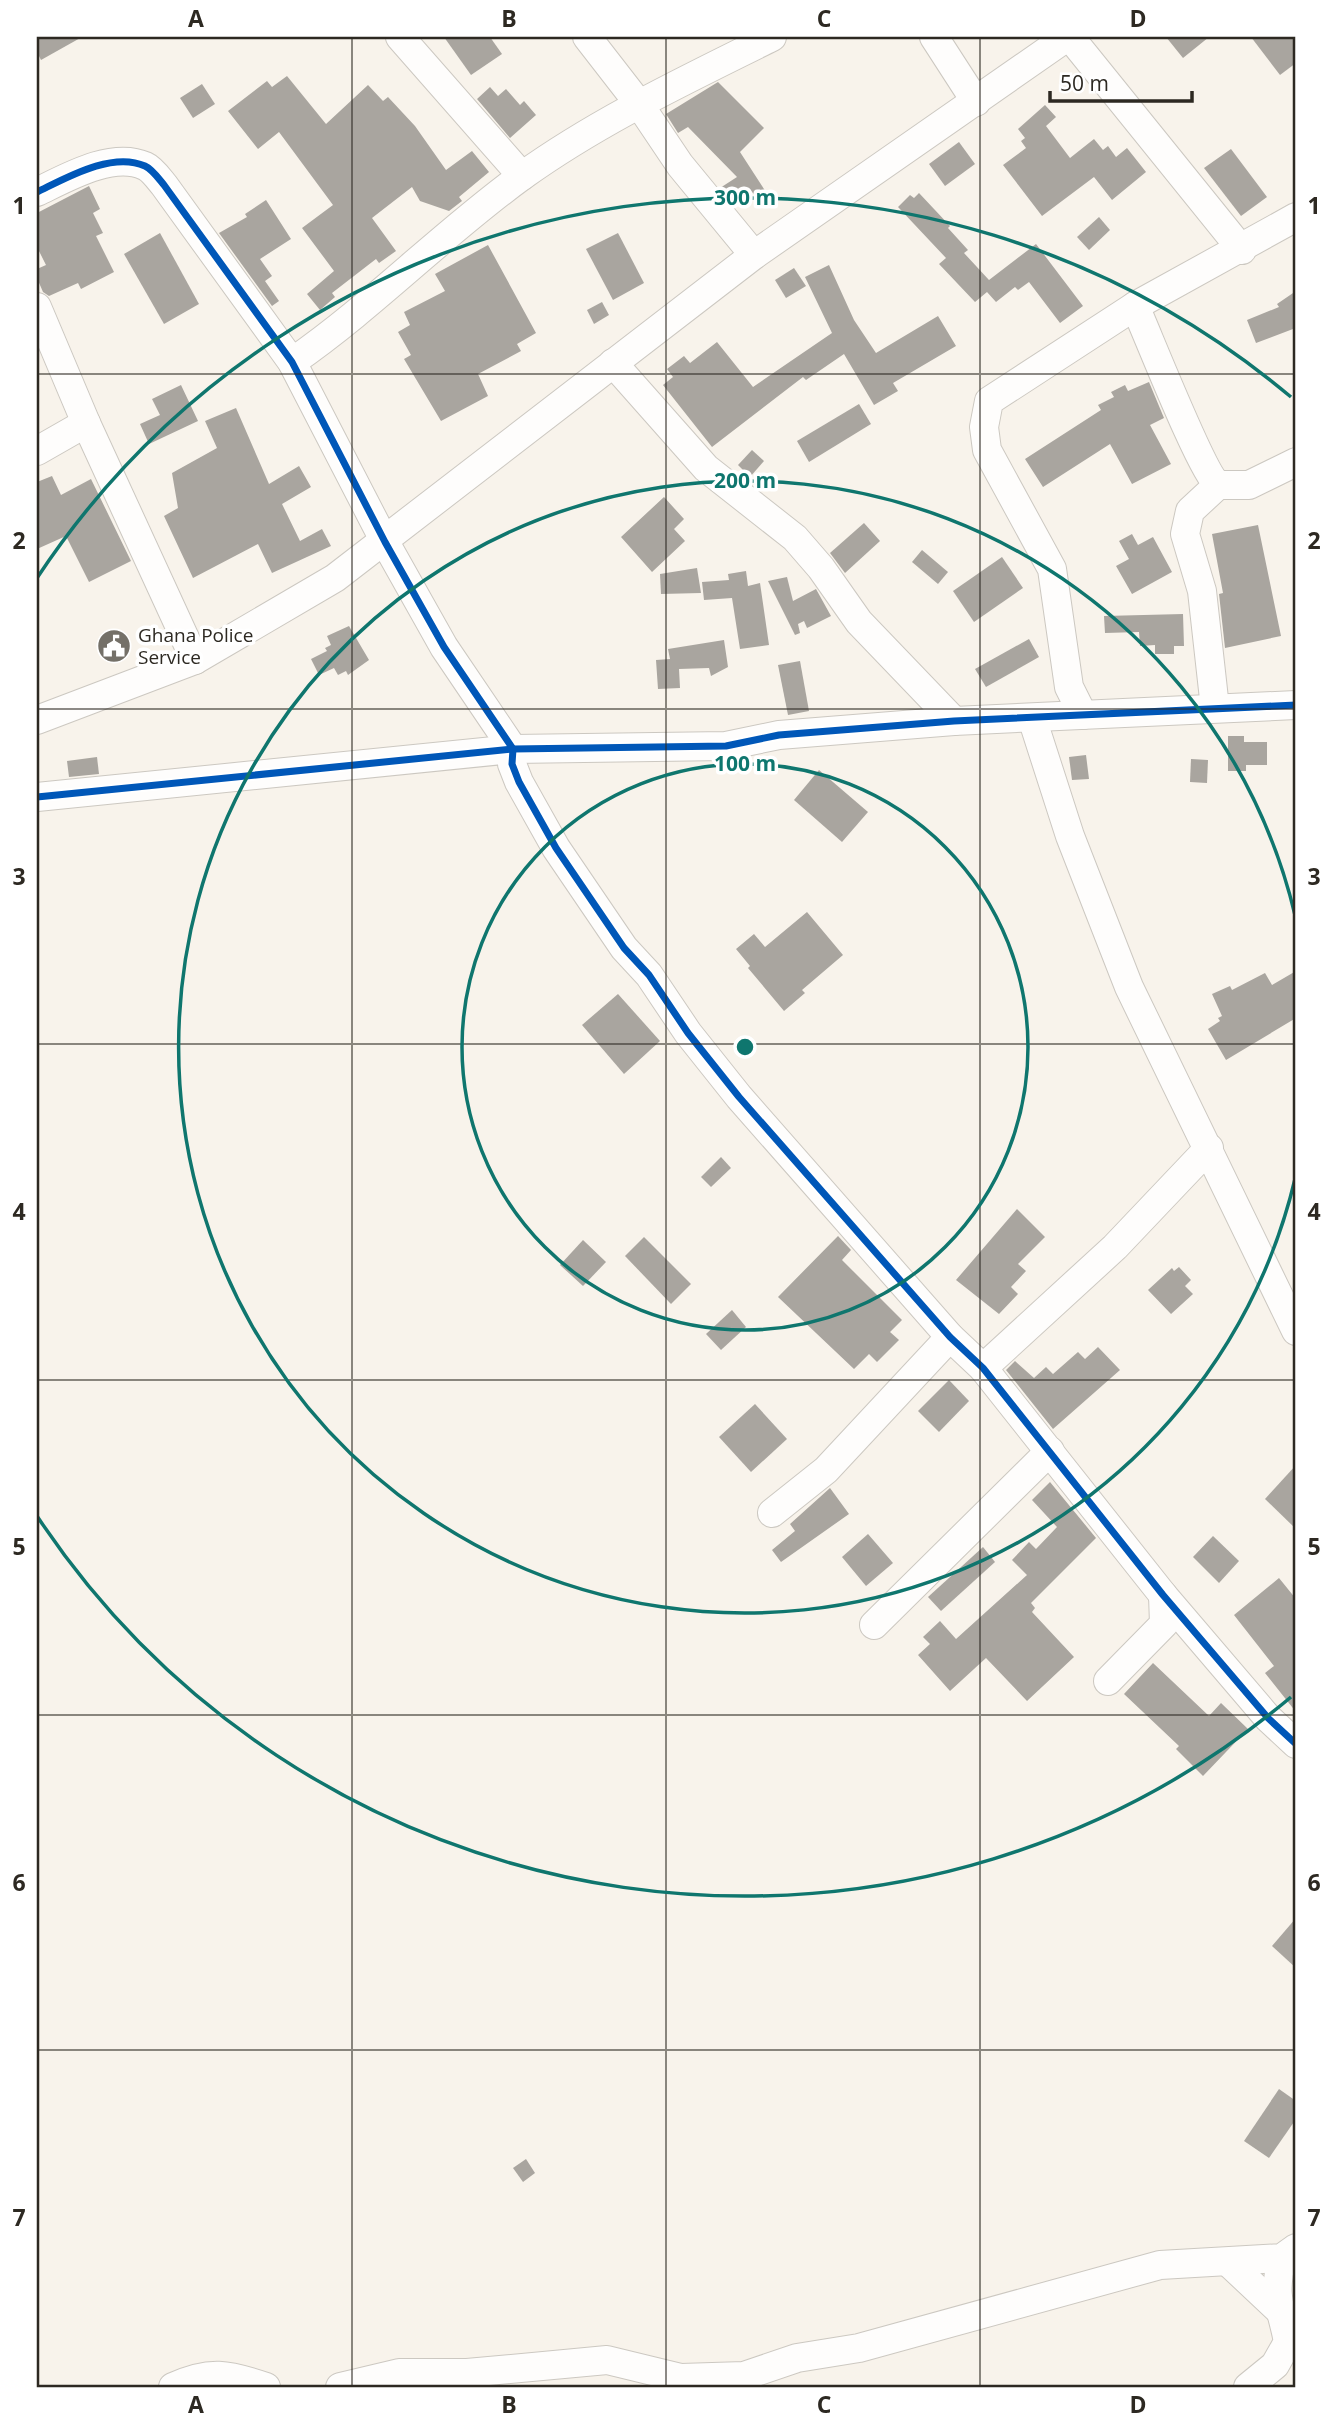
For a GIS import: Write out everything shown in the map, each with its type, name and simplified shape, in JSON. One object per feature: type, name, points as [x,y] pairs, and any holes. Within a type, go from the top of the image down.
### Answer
[{"type":"street","points":[[400,37],[522,176]]},
{"type":"street","points":[[586,37],[639,104],[680,165],[754,255]]},
{"type":"street","points":[[292,362],[339,328],[522,176],[639,104],[772,37]]},
{"type":"street","points":[[934,37],[976,102]]},
{"type":"street","points":[[37,720],[195,660],[335,578],[754,255],[1069,37],[1242,250]]},
{"type":"street","points":[[37,192],[80,172],[125,161],[147,166],[164,185],[292,362],[385,542],[444,647],[513,748],[512,764],[519,782],[562,858],[624,948],[649,975],[688,1033],[739,1097],[950,1337],[983,1368],[1163,1595],[1268,1718],[1296,1744]]},
{"type":"street","points":[[1083,715],[1069,687],[1052,569],[993,461],[984,427],[989,401],[1135,306],[1242,250],[1296,217]]},
{"type":"street","points":[[1135,306],[1212,480],[1218,485],[1249,485],[1296,463]]},
{"type":"street","points":[[37,307],[86,424],[195,660]]},
{"type":"street","points":[[614,363],[706,468],[795,538],[821,568],[859,622],[954,721]]},
{"type":"street","points":[[37,451],[86,424]]},
{"type":"street","points":[[1215,708],[1202,591],[1185,534],[1190,511],[1218,485]]},
{"type":"street","points":[[37,797],[513,748],[726,746],[779,735],[954,721],[1296,705]]},
{"type":"street","points":[[1032,718],[1070,835],[1129,987],[1296,1331]]},
{"type":"street","points":[[983,1368],[1115,1247],[1209,1148]]},
{"type":"street","points":[[772,1513],[826,1470],[950,1337]]},
{"type":"street","points":[[874,1625],[1050,1451]]},
{"type":"street","points":[[1108,1681],[1164,1624],[1163,1595]]},
{"type":"street","points":[[340,2387],[399,2373],[467,2373],[607,2360],[681,2378],[744,2376],[797,2358],[859,2348],[1160,2265],[1228,2262],[1289,2253]]},
{"type":"street","points":[[1248,2387],[1275,2365],[1288,2342],[1276,2284],[1289,2253]]},
{"type":"street","points":[[1228,2262],[1286,2323]]},
{"type":"street","points":[[173,2387],[204,2374],[237,2376],[265,2387]]},
{"type":"building","points":[[37,37],[82,37],[41,60],[37,52]]},
{"type":"building","points":[[444,37],[490,37],[502,54],[471,75]]},
{"type":"building","points":[[1166,37],[1209,37],[1183,58]]},
{"type":"building","points":[[1251,37],[1296,37],[1296,63],[1280,75]]},
{"type":"building","points":[[287,76],[326,124],[368,85],[383,101],[388,97],[415,126],[446,170],[472,151],[489,172],[459,197],[462,201],[449,211],[420,201],[412,187],[372,218],[396,251],[379,263],[376,259],[332,293],[335,297],[320,310],[307,294],[334,271],[302,228],[333,205],[279,132],[258,149],[228,111],[267,81],[272,87]]},
{"type":"building","points":[[718,82],[764,128],[740,152],[773,203],[768,208],[749,189],[731,201],[720,188],[737,177],[688,127],[678,133],[666,114]]},
{"type":"building","points":[[202,84],[215,104],[193,118],[180,98]]},
{"type":"building","points":[[490,87],[498,96],[506,89],[520,105],[524,101],[536,115],[510,138],[477,99]]},
{"type":"building","points":[[1045,105],[1056,117],[1046,126],[1070,158],[1094,139],[1103,150],[1108,146],[1116,157],[1127,148],[1146,172],[1112,200],[1094,177],[1042,216],[1003,165],[1026,148],[1021,141],[1025,138],[1018,129]]},
{"type":"building","points":[[959,142],[975,164],[945,186],[929,164]]},
{"type":"building","points":[[1231,149],[1267,197],[1241,216],[1204,168]]},
{"type":"building","points":[[89,186],[100,209],[93,213],[103,233],[96,236],[114,272],[81,289],[78,283],[49,296],[43,292],[37,278],[37,269],[46,265],[37,247],[37,213]]},
{"type":"building","points":[[919,193],[950,226],[948,228],[968,250],[964,253],[989,280],[1036,244],[1083,306],[1060,323],[1029,282],[1018,290],[1015,287],[996,302],[987,292],[975,302],[939,264],[946,258],[898,207],[910,195],[914,198]]},
{"type":"building","points":[[266,200],[291,239],[260,259],[272,276],[265,281],[279,301],[272,306],[219,233],[247,217],[245,214]]},
{"type":"building","points":[[1099,217],[1110,230],[1089,250],[1077,237]]},
{"type":"building","points":[[160,233],[199,304],[164,324],[124,254]]},
{"type":"building","points":[[618,233],[644,283],[613,300],[586,249]]},
{"type":"building","points":[[488,245],[536,333],[517,344],[521,351],[478,374],[488,396],[441,421],[404,359],[411,355],[398,332],[410,325],[404,312],[445,291],[435,274]]},
{"type":"building","points":[[829,265],[854,320],[876,353],[938,316],[956,346],[893,383],[898,391],[874,405],[844,354],[806,380],[803,377],[712,447],[663,385],[673,377],[667,369],[684,356],[690,363],[717,342],[753,387],[832,333],[805,277]]},
{"type":"building","points":[[794,268],[806,286],[786,298],[775,280]]},
{"type":"building","points":[[1296,291],[1296,333],[1293,329],[1256,343],[1247,320],[1279,307],[1277,304]]},
{"type":"building","points":[[602,302],[609,315],[594,324],[587,310]]},
{"type":"building","points":[[1149,382],[1164,418],[1150,425],[1171,464],[1132,484],[1110,444],[1043,487],[1025,459],[1101,410],[1098,405],[1114,397],[1111,392],[1125,385],[1128,391]]},
{"type":"building","points":[[181,385],[198,421],[149,444],[140,424],[160,415],[152,399]]},
{"type":"building","points":[[859,404],[871,424],[809,462],[797,441]]},
{"type":"building","points":[[236,408],[269,484],[299,466],[311,487],[282,504],[300,541],[322,529],[331,546],[272,573],[258,544],[193,578],[164,516],[178,508],[172,473],[217,448],[205,421]]},
{"type":"building","points":[[752,450],[764,461],[750,477],[738,465]]},
{"type":"building","points":[[52,476],[61,495],[91,479],[131,561],[89,582],[66,536],[37,549],[37,482]]},
{"type":"building","points":[[664,497],[684,519],[674,529],[685,541],[652,572],[621,537]]},
{"type":"building","points":[[864,523],[880,541],[845,573],[830,553]]},
{"type":"building","points":[[1258,525],[1281,636],[1225,648],[1219,594],[1223,593],[1212,534]]},
{"type":"building","points":[[1132,534],[1138,545],[1153,537],[1172,572],[1132,594],[1116,566],[1129,559],[1119,541]]},
{"type":"building","points":[[922,550],[948,572],[938,584],[912,562]]},
{"type":"building","points":[[1002,557],[1023,588],[974,622],[953,591]]},
{"type":"building","points":[[697,568],[701,593],[661,594],[660,574]]},
{"type":"building","points":[[746,571],[748,586],[760,583],[769,645],[740,649],[732,598],[704,600],[702,582],[729,580],[728,574]]},
{"type":"building","points":[[787,577],[793,601],[816,589],[831,616],[807,628],[804,621],[798,624],[800,633],[795,635],[768,581]]},
{"type":"building","points":[[1183,614],[1184,646],[1174,646],[1174,654],[1155,654],[1155,645],[1140,646],[1139,632],[1105,633],[1104,616]]},
{"type":"building","points":[[349,626],[369,660],[348,675],[346,671],[338,675],[334,668],[319,675],[311,659],[327,651],[325,648],[331,645],[327,636]]},
{"type":"building","points":[[1029,639],[1039,657],[986,687],[975,669]]},
{"type":"building","points":[[724,640],[728,667],[711,676],[709,668],[679,669],[680,688],[658,689],[656,660],[670,659],[668,649]]},
{"type":"building","points":[[800,661],[809,711],[788,715],[778,665]]},
{"type":"building","points":[[1228,736],[1244,736],[1244,742],[1267,742],[1267,765],[1246,765],[1246,771],[1228,771]]},
{"type":"building","points":[[1086,755],[1089,779],[1072,780],[1069,757]]},
{"type":"building","points":[[97,757],[99,774],[69,777],[67,761]]},
{"type":"building","points":[[1191,759],[1208,760],[1207,783],[1190,782]]},
{"type":"building","points":[[819,770],[868,812],[842,842],[794,800]]},
{"type":"building","points":[[807,912],[843,955],[802,990],[805,993],[784,1011],[748,968],[750,966],[736,949],[754,934],[765,947]]},
{"type":"building","points":[[1296,971],[1296,1018],[1226,1060],[1208,1029],[1220,1021],[1218,1018],[1222,1016],[1212,994],[1230,986],[1232,990],[1265,973],[1272,985]]},
{"type":"building","points":[[618,994],[660,1041],[624,1074],[582,1025]]},
{"type":"building","points":[[721,1157],[731,1168],[711,1187],[701,1177]]},
{"type":"building","points":[[1017,1209],[1045,1237],[1018,1264],[1026,1271],[1011,1287],[1018,1294],[999,1314],[956,1280]]},
{"type":"building","points":[[838,1236],[851,1250],[842,1260],[902,1320],[890,1332],[899,1340],[877,1362],[869,1354],[854,1369],[778,1297]]},
{"type":"building","points":[[644,1237],[691,1284],[671,1304],[625,1256]]},
{"type":"building","points":[[583,1240],[606,1262],[583,1286],[560,1265]]},
{"type":"building","points":[[1179,1267],[1191,1280],[1185,1286],[1193,1294],[1171,1314],[1148,1290],[1172,1268],[1174,1271]]},
{"type":"building","points":[[732,1310],[746,1327],[721,1350],[706,1334]]},
{"type":"building","points":[[1098,1347],[1120,1370],[1053,1429],[1006,1370],[1015,1361],[1034,1378],[1046,1367],[1053,1374],[1078,1352],[1085,1359]]},
{"type":"building","points":[[949,1380],[969,1401],[939,1432],[918,1411]]},
{"type":"building","points":[[755,1404],[787,1439],[751,1472],[719,1437]]},
{"type":"building","points":[[1296,1465],[1296,1529],[1265,1499]]},
{"type":"building","points":[[1050,1482],[1096,1538],[1031,1603],[1035,1608],[1032,1612],[1074,1657],[1027,1701],[986,1658],[950,1691],[918,1655],[930,1644],[923,1637],[940,1621],[956,1639],[1027,1575],[1012,1560],[1029,1542],[1036,1549],[1057,1527],[1032,1500]]},
{"type":"building","points":[[830,1488],[849,1514],[781,1562],[772,1550],[795,1531],[790,1524]]},
{"type":"building","points":[[868,1534],[893,1563],[866,1586],[842,1557]]},
{"type":"building","points":[[1213,1536],[1239,1561],[1219,1583],[1193,1557]]},
{"type":"building","points":[[983,1547],[995,1562],[941,1611],[928,1597]]},
{"type":"building","points":[[1279,1578],[1296,1599],[1296,1712],[1265,1673],[1274,1666],[1234,1615]]},
{"type":"building","points":[[1153,1663],[1209,1716],[1221,1703],[1248,1729],[1203,1776],[1176,1749],[1179,1746],[1124,1694]]},
{"type":"building","points":[[1296,1918],[1296,1968],[1272,1946]]},
{"type":"building","points":[[1279,2089],[1296,2101],[1296,2119],[1269,2158],[1244,2141]]},
{"type":"building","points":[[526,2159],[535,2173],[523,2182],[513,2168]]},
{"type":"cycle path","points":[[37,192],[90,168],[118,162],[145,166],[160,180],[292,362],[385,542],[444,647],[513,749],[512,764],[519,782],[556,848],[624,948],[649,975],[688,1033],[739,1097],[950,1337],[983,1368],[1163,1595],[1268,1718],[1296,1744]]},
{"type":"cycle path","points":[[37,797],[513,749],[726,746],[779,735],[954,721],[1296,705]]},
{"type":"place","name":"Ghana Police Service","points":[[114,646]]}]
